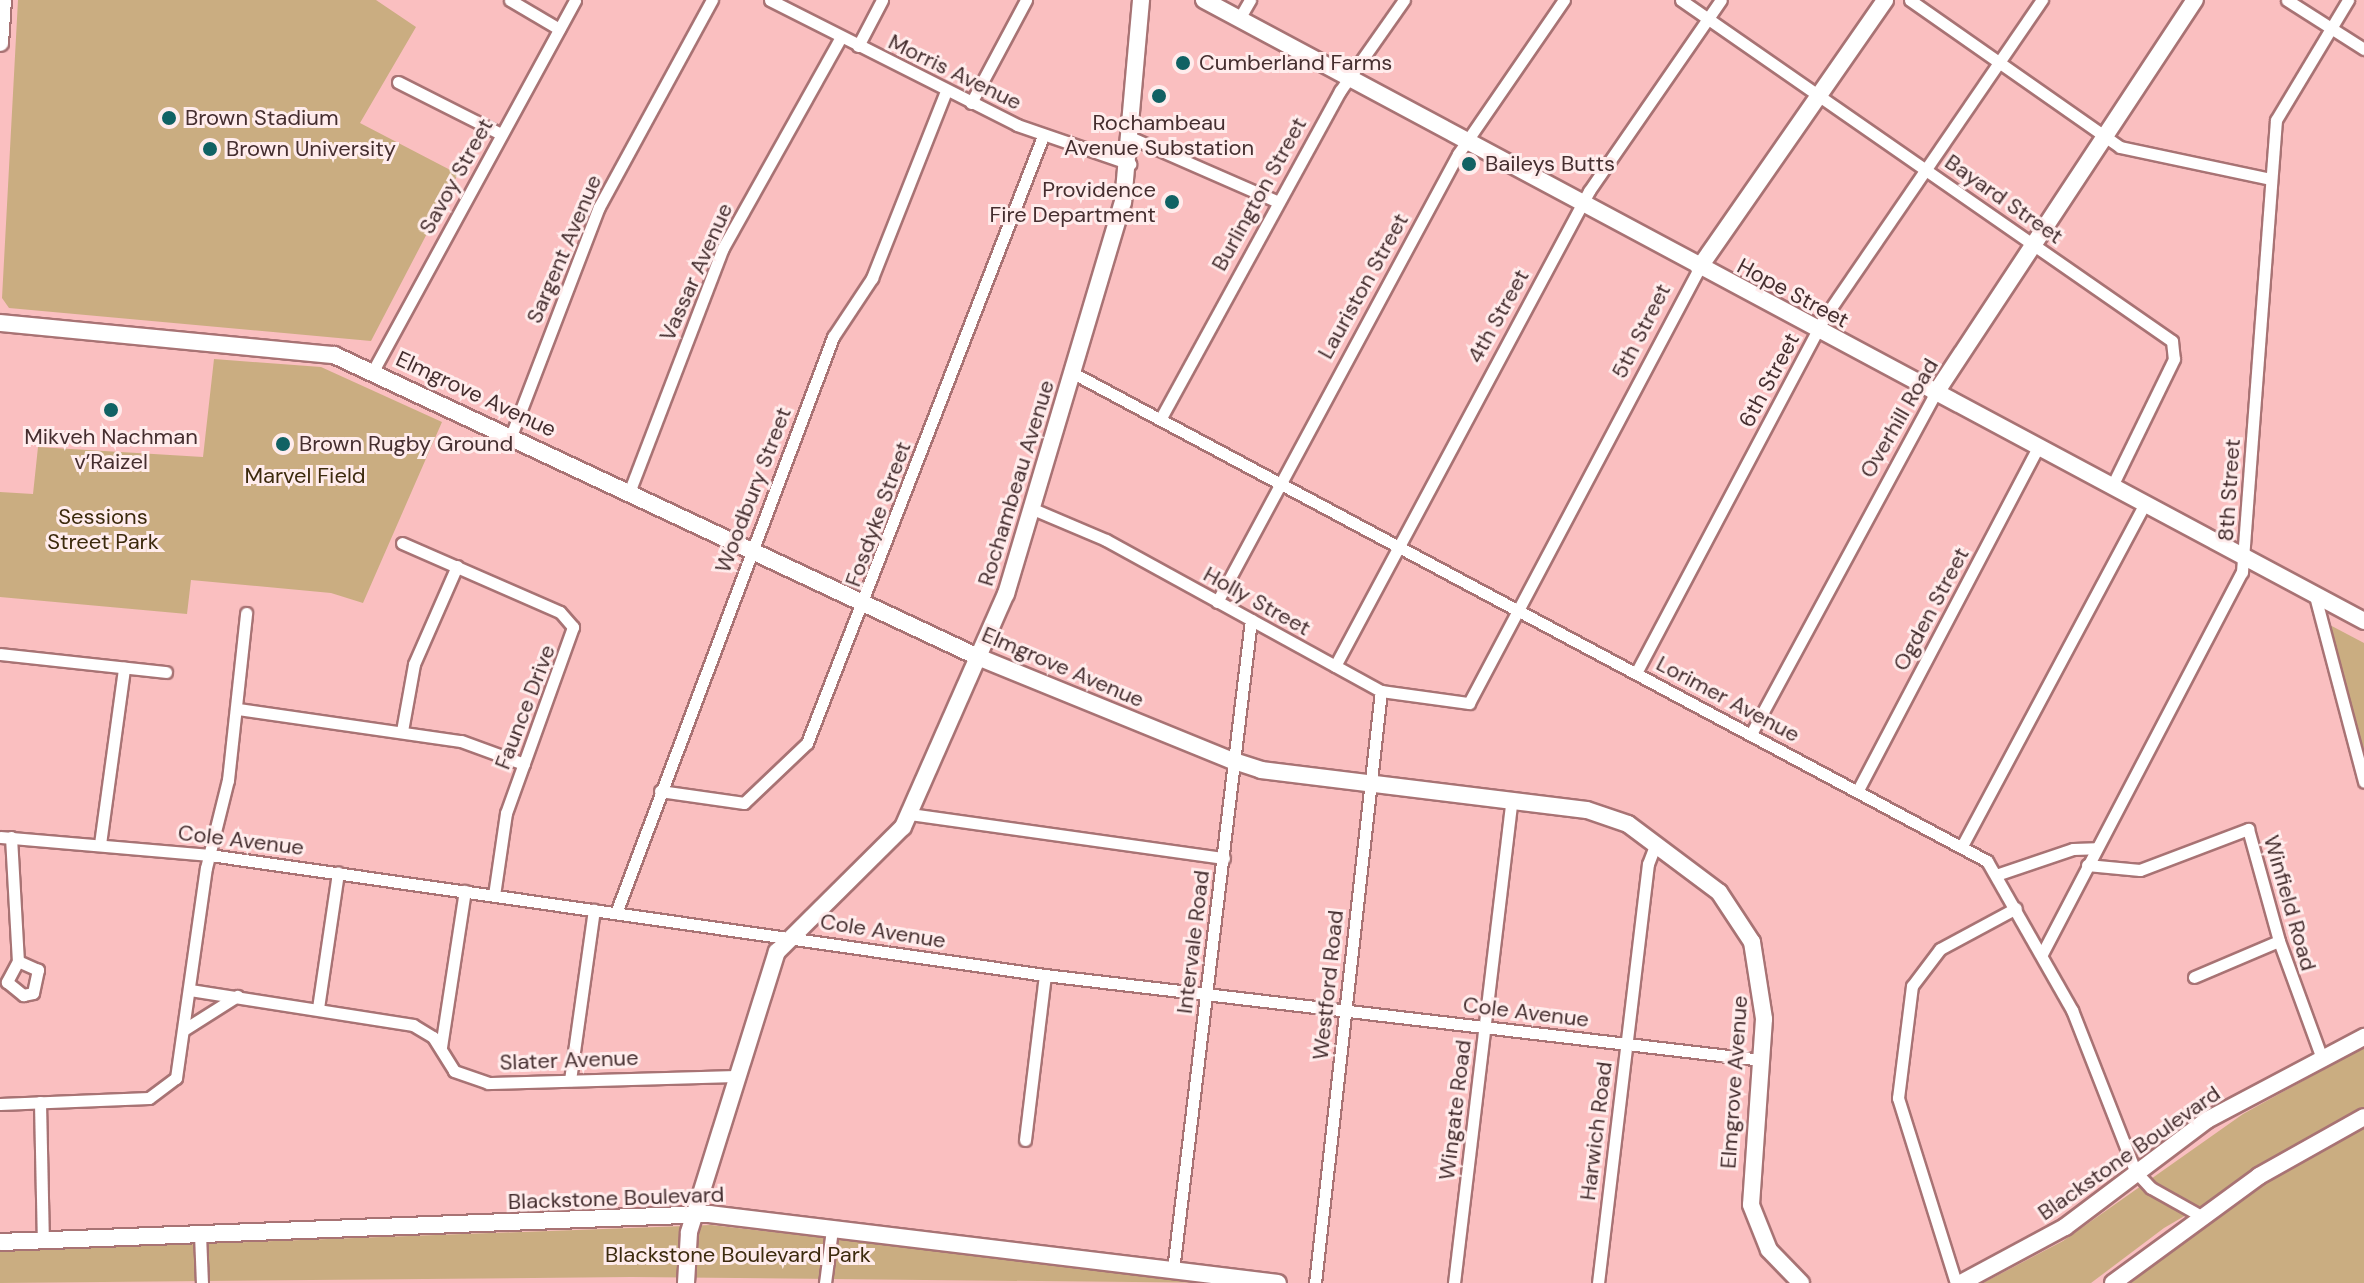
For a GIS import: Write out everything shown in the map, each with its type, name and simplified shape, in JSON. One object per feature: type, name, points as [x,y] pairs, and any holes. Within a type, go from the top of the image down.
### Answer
[{"type":"street","points":[[0,43],[3,0]]},
{"type":"street","points":[[510,0],[559,29]]},
{"type":"street","name":"Savoy Street","points":[[373,371],[575,0]]},
{"type":"street","name":"Sargent Avenue","points":[[511,436],[599,207],[712,0]]},
{"type":"street","name":"Morris Avenue","points":[[770,0],[946,91],[1043,136],[1130,164]]},
{"type":"street","points":[[858,46],[882,0]]},
{"type":"street","points":[[971,103],[1026,0]]},
{"type":"street","name":"Rochambeau Avenue","points":[[686,1283],[694,1215],[787,936],[910,814],[978,657],[1033,509],[1130,164],[1141,0]]},
{"type":"street","name":"Hope Street","points":[[1204,0],[1465,143],[1935,394],[2039,445],[2364,621]]},
{"type":"street","points":[[1239,19],[1250,0]]},
{"type":"street","name":"Burlington Street","points":[[1162,416],[1276,201],[1349,78],[1404,0]]},
{"type":"street","name":"Lauriston Street","points":[[1217,602],[1279,482],[1465,143],[1564,0]]},
{"type":"street","name":"Bayard Street","points":[[1681,0],[2035,245],[2174,348],[2112,486]]},
{"type":"street","name":"4th Street","points":[[1335,666],[1582,204],[1721,0]]},
{"type":"street","name":"5th Street","points":[[1469,703],[1699,268],[1885,0]]},
{"type":"street","points":[[1910,0],[2120,147],[2271,179]]},
{"type":"street","name":"6th Street","points":[[1636,673],[1818,331],[2042,0]]},
{"type":"street","name":"Overhill Road","points":[[1751,734],[1935,394],[2108,139],[2195,0]]},
{"type":"street","points":[[2287,0],[2364,49]]},
{"type":"street","name":"8th Street","points":[[2042,954],[2237,584],[2243,557],[2271,179],[2279,112],[2348,0]]},
{"type":"street","name":"Vassar Avenue","points":[[630,490],[723,248],[841,37]]},
{"type":"street","points":[[398,82],[501,134]]},
{"type":"street","name":"Woodbury Street","points":[[616,913],[833,337],[872,278],[946,91]]},
{"type":"street","name":"Fosdyke Street","points":[[660,791],[744,803],[789,767],[807,743],[867,602],[1043,136]]},
{"type":"street","points":[[1132,138],[1276,201]]},
{"type":"street","name":"Elmgrove Avenue","points":[[0,323],[321,351],[373,371],[630,490],[978,657],[1231,760],[1261,770],[1371,779],[1605,815],[1656,843],[1719,892],[1752,942],[1764,999],[1751,1205],[1769,1250],[1801,1283]]},
{"type":"street","name":"Lorimer Avenue","points":[[1073,373],[1162,416],[1516,610],[1962,846],[1999,874],[2042,954],[2100,1070],[2135,1171]]},
{"type":"street","name":"Ogden Street","points":[[1858,790],[2039,445]]},
{"type":"street","points":[[1962,846],[2145,503]]},
{"type":"street","name":"Holly Street","points":[[1033,509],[1106,540],[1381,691],[1469,703]]},
{"type":"street","name":"Faunce Drive","points":[[402,543],[564,614],[573,627],[506,813],[494,895]]},
{"type":"street","points":[[402,731],[414,664],[457,566]]},
{"type":"street","points":[[2315,596],[2364,782]]},
{"type":"street","points":[[0,1104],[160,1095],[176,1078],[210,855],[238,709],[246,613]]},
{"type":"street","name":"Intervale Road","points":[[1173,1270],[1224,858],[1231,760],[1251,620]]},
{"type":"street","points":[[0,654],[166,672]]},
{"type":"street","points":[[100,844],[124,668]]},
{"type":"street","name":"Westford Road","points":[[1315,1283],[1381,691]]},
{"type":"street","points":[[238,709],[473,743],[524,764]]},
{"type":"street","name":"Wingate Road","points":[[1454,1283],[1512,799]]},
{"type":"street","points":[[910,814],[1224,858]]},
{"type":"street","name":"Winfield Road","points":[[2087,865],[2140,870],[2248,829],[2279,941],[2321,1056]]},
{"type":"street","points":[[6,837],[18,961]]},
{"type":"street","name":"Cole Avenue","points":[[6,837],[210,855],[1045,975],[1762,1060]]},
{"type":"street","name":"Harwich Road","points":[[1598,1283],[1648,864],[1656,843]]},
{"type":"street","points":[[1999,874],[2073,849],[2096,848]]},
{"type":"street","points":[[318,1008],[338,872]]},
{"type":"street","points":[[441,1047],[465,891]]},
{"type":"street","points":[[1959,1283],[1898,1098],[1912,986],[1940,949],[2016,908]]},
{"type":"street","points":[[570,1080],[594,910]]},
{"type":"street","points":[[2194,977],[2279,941]]},
{"type":"street","points":[[1025,1140],[1045,975]]},
{"type":"street","name":"Slater Avenue","points":[[190,990],[413,1025],[441,1047],[450,1067],[475,1081],[739,1076]]},
{"type":"street","points":[[185,1029],[237,996]]},
{"type":"street","name":"Blackstone Boulevard","points":[[1959,1283],[2065,1227],[2135,1171],[2207,1120],[2321,1056],[2364,1037]]},
{"type":"street","points":[[40,1102],[43,1240]]},
{"type":"street","points":[[2113,1283],[2201,1216],[2364,1117]]},
{"type":"street","points":[[2135,1171],[2151,1188],[2201,1216]]},
{"type":"street","name":"Blackstone Boulevard","points":[[0,1242],[694,1215],[1278,1283]]},
{"type":"street","points":[[825,1283],[832,1229]]},
{"type":"street","points":[[200,1234],[202,1283]]},
{"type":"green space","name":"Brown Stadium","points":[[18,0],[376,0],[416,27],[360,123],[458,174],[371,341],[9,308],[2,298]]},
{"type":"green space","name":"Marvel Field","points":[[214,359],[321,367],[442,422],[363,603],[331,593],[191,580],[187,614],[0,597],[0,492],[33,494],[38,447],[203,457]]},
{"type":"green space","points":[[2326,623],[2364,643],[2364,750]]},
{"type":"green space","points":[[2364,1047],[2364,1111],[2164,1228],[2091,1283],[1983,1283],[2063,1241],[2243,1114]]},
{"type":"green space","points":[[2364,1113],[2364,1283],[2131,1283],[2241,1195]]},
{"type":"green space","name":"Blackstone Boulevard Park","points":[[711,1225],[1229,1283],[631,1277],[0,1283],[0,1251]]},
{"type":"place","name":"Cumberland Farms","points":[[1183,63]]},
{"type":"place","name":"Rochambeau Avenue Substation","points":[[1159,96]]},
{"type":"place","name":"Brown Stadium","points":[[169,118]]},
{"type":"place","name":"Brown University","points":[[210,149]]},
{"type":"place","name":"Baileys Butts","points":[[1469,164]]},
{"type":"place","name":"Providence Fire Department","points":[[1172,202]]},
{"type":"place","name":"Mikveh Nachman v’Raizel","points":[[111,410]]},
{"type":"place","name":"Brown Rugby Ground","points":[[283,444]]},
{"type":"park label","name":"Sessions Street Park","points":[[103,528]]}]
